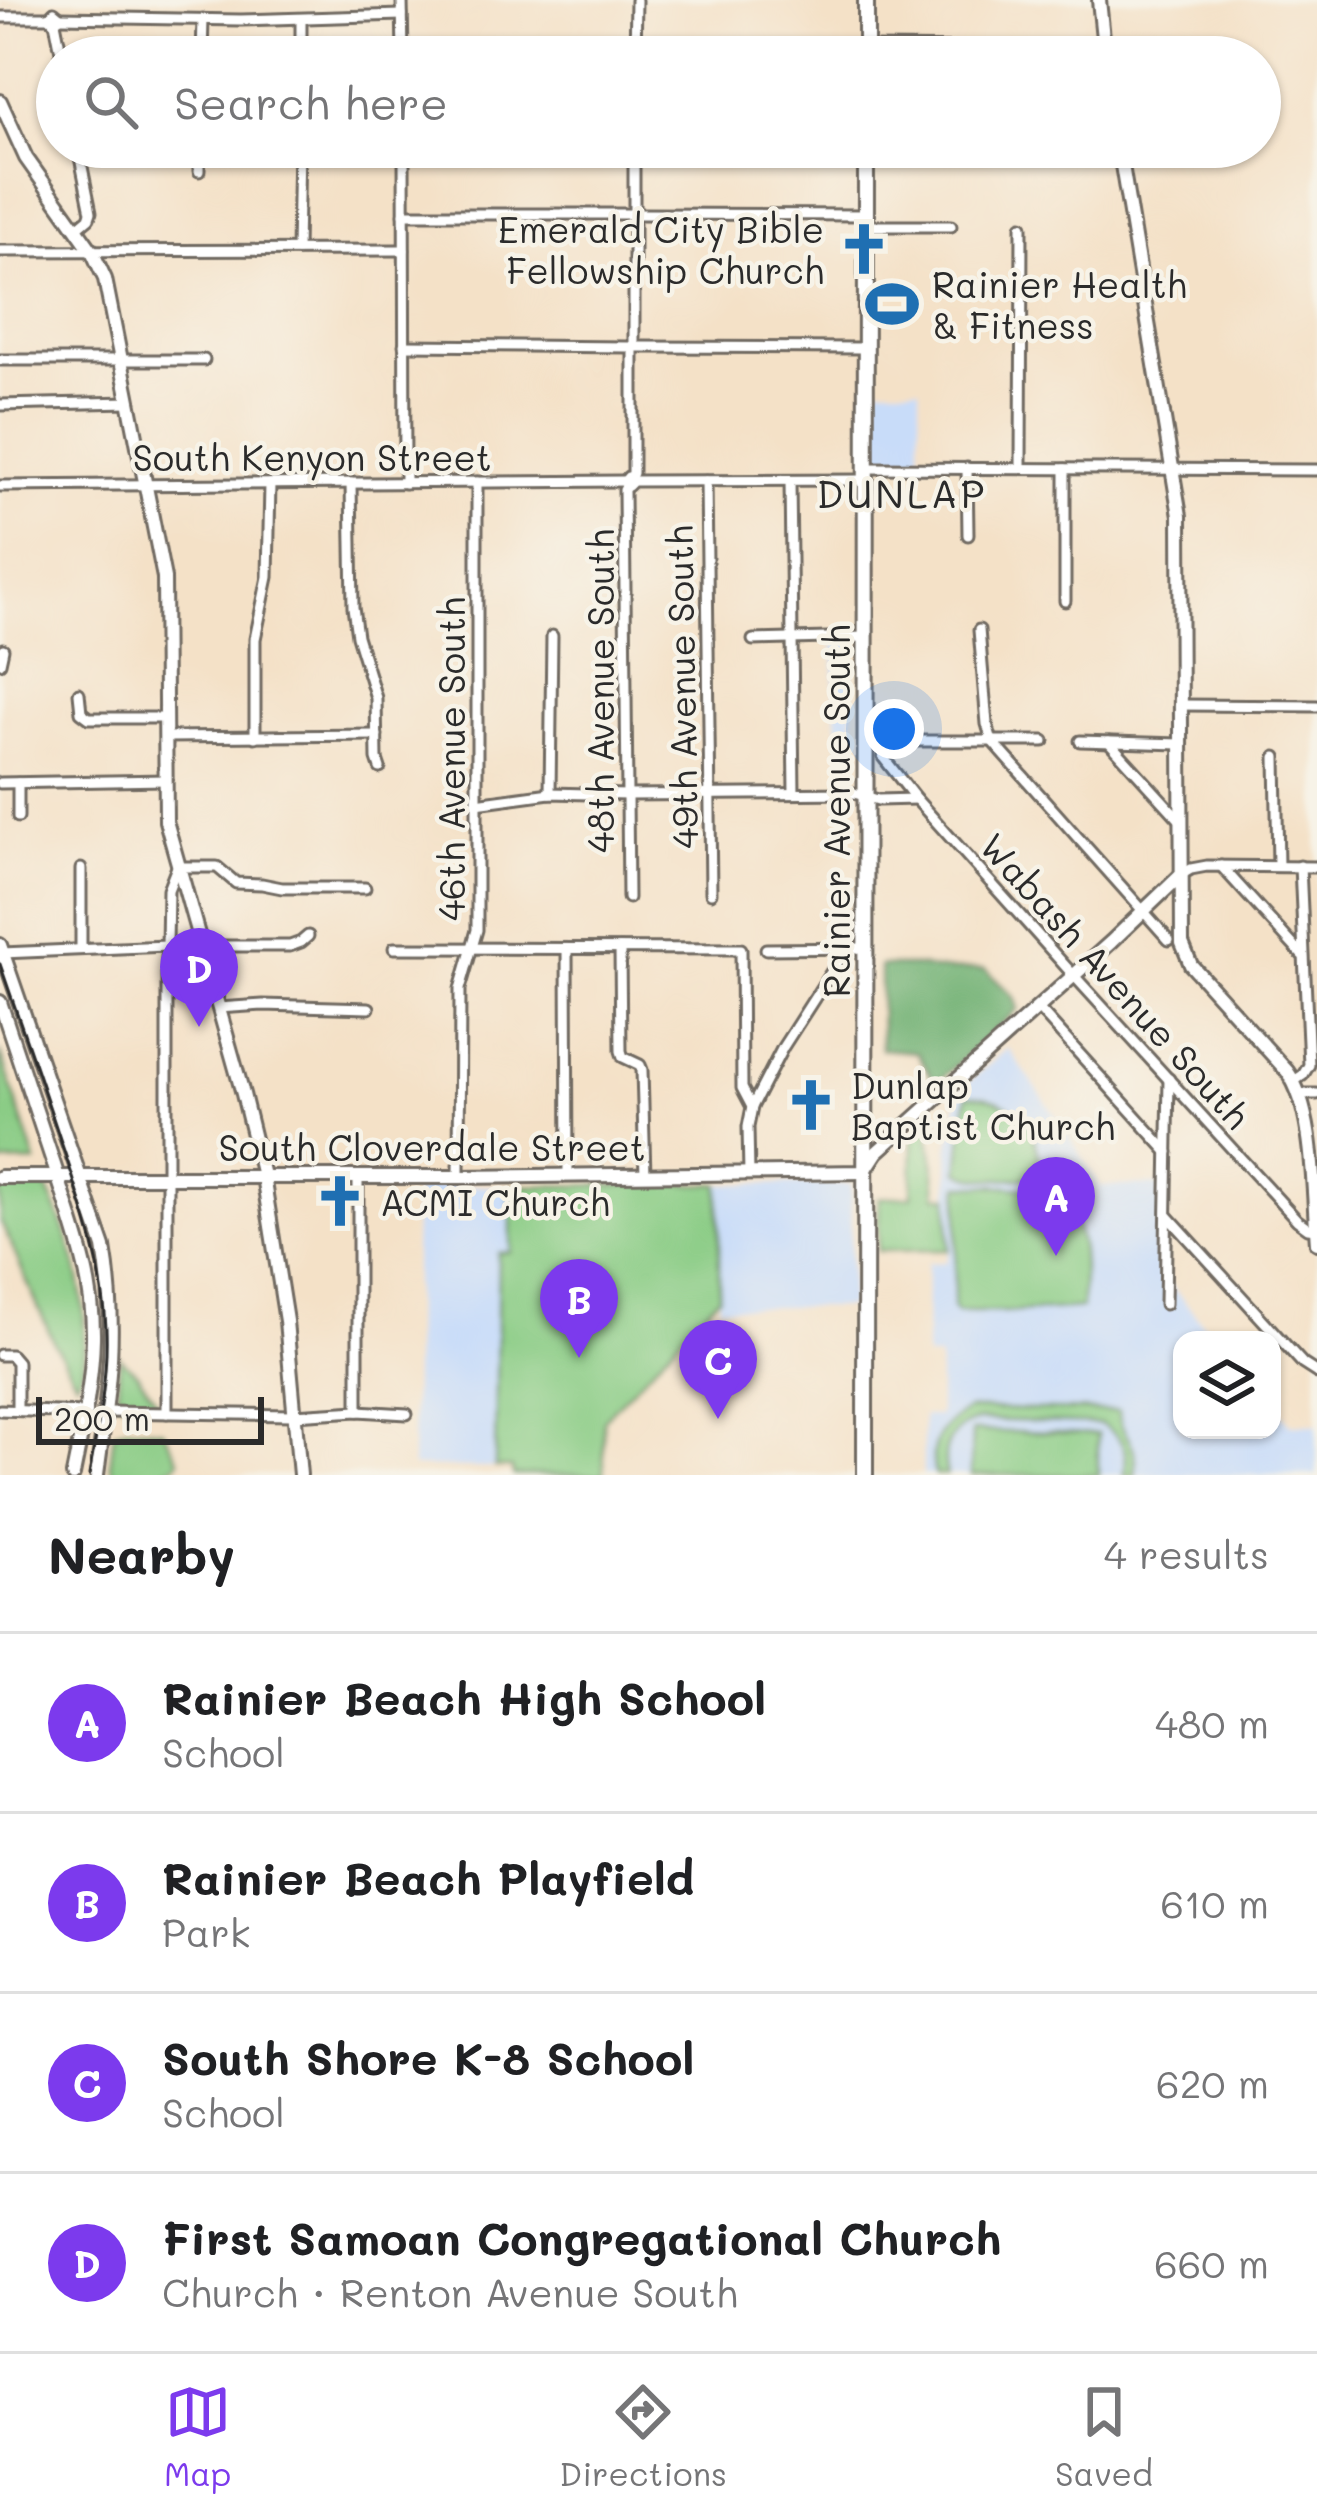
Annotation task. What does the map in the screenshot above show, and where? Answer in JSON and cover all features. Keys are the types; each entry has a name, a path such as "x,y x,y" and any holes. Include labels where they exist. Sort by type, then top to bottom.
{"main road":[{"path":"866,0 866,36"},
{"path":"1099,0 1103,36"},
{"path":"0,101 26,158 77,228 105,279 164,578 166,821 263,1176 286,1321 300,1475"},
{"name":"Rainier Avenue South","path":"865,1475 866,168"},
{"path":"1123,168 1181,530 1180,934 1189,961 1297,1087 1306,1124 1317,1243"},
{"path":"864,1172 877,1152 1181,875"},
{"path":"1,949 100,1227 110,1291 112,1364 97,1475"},
{"path":"0,1002 83,1251 90,1296 93,1336 86,1413 73,1475"},
{"name":"South Cloverdale Street","path":"0,1177 864,1172"}],"street":[{"path":"402,0 402,36"},
{"path":"635,36 636,0"},
{"path":"0,17 402,15"},
{"path":"203,19 203,36"},
{"path":"301,19 301,36"},
{"path":"77,228 91,212 82,168"},
{"path":"297,250 299,168"},
{"path":"404,168 405,483"},
{"name":"48th Avenue South","path":"628,898 624,490 629,481 634,347 634,168"},
{"path":"404,214 634,214 951,226"},
{"path":"1021,468 1022,226"},
{"path":"0,250 404,250"},
{"path":"404,345 866,348"},
{"path":"0,361 204,360"},
{"path":"0,405 130,402"},
{"path":"967,468 968,535"},
{"name":"South Kenyon Street","path":"0,486 790,481 967,468 1317,470"},
{"path":"1065,469 1065,601"},
{"name":"49th Avenue South","path":"706,481 711,893"},
{"path":"790,481 794,794"},
{"name":"46th Avenue South","path":"459,1177 460,989 477,930 477,482"},
{"path":"351,483 355,623 375,688 380,768"},
{"path":"255,736 255,628 268,577 270,484"},
{"path":"979,630 986,724 992,741 1168,940"},
{"path":"550,793 552,636"},
{"path":"753,640 865,637"},
{"path":"0,663 3,649"},
{"path":"79,693 81,712 89,718 165,718"},
{"path":"1180,705 1317,706"},
{"path":"165,737 377,735"},
{"name":"Wabash Avenue South","path":"992,741 897,741 884,757 916,799 1297,1220 1316,1229"},
{"path":"992,741 1044,741"},
{"path":"1080,741 1180,744"},
{"path":"1109,742 1180,821"},
{"path":"1276,757 1278,866"},
{"path":"0,783 166,780"},
{"path":"18,783 18,817"},
{"path":"476,803 550,793 854,794 878,800 916,799"},
{"path":"1221,866 1304,957"},
{"path":"1300,866 1309,1065 1297,1087 1317,1094"},
{"path":"1181,875 1198,867 1317,866"},
{"path":"167,1413 168,890 177,867 218,868 236,883 282,888 365,887"},
{"path":"81,869 81,949"},
{"path":"1,949 290,946 308,936"},
{"path":"394,948 740,949 742,1088 752,1107"},
{"path":"766,949 865,948"},
{"path":"567,949 568,1175"},
{"path":"620,949 621,1051 642,1070 644,1175"},
{"path":"749,1174 752,1107 783,1047 846,949"},
{"path":"1036,1007 1168,1152"},
{"path":"218,1008 369,1008"},
{"path":"1166,1304 1168,1079"},
{"path":"358,1176 358,1411"},
{"path":"1168,1216 1303,1364 1317,1373"},
{"path":"0,1354 11,1355 17,1362 17,1410"},
{"path":"0,1410 86,1413"},
{"path":"107,1412 407,1414"}],"shaded area":[{"path":"878,387 920,387 920,460 877,460"},
{"path":"834,641 853,641 852,788 844,787"},
{"path":"1008,1048 1100,1186 1163,1185 1165,1279 1209,1331 1173,1331 1173,1439 1281,1439 1281,1413 1291,1424 1317,1424 1317,1475 923,1475 923,1416 939,1416 939,1358 926,1358 927,1263 946,1262 949,1251 949,1149 959,1091"},
{"path":"719,1184 851,1184 850,1307 719,1307"},
{"path":"415,1186 511,1186 511,1253 498,1253 495,1468 412,1467"}],"green space":[{"path":"880,966 985,969 1014,997 1018,1009 942,1078 933,1079 917,1052 881,1049"},
{"path":"0,1051 36,1162 0,1163"},
{"path":"967,1095 999,1101 1022,1119 1036,1145 1040,1177 987,1179 959,1171"},
{"path":"926,1123 937,1196 949,1196 949,1250 878,1251 879,1198 912,1196 913,1135"},
{"path":"719,1184 719,1296 603,1420 604,1475 513,1475 512,1468 495,1468 498,1253 511,1252 511,1186"},
{"path":"960,1185 1033,1190 1062,1206 1080,1240 1082,1308 957,1312 953,1307"},
{"path":"0,1187 46,1187 63,1225 83,1303 83,1360 76,1381 55,1345 0,1220"},
{"path":"120,1357 159,1404 132,1406 117,1401"},
{"path":"968,1409 1119,1411 1135,1454 1135,1475 1124,1475 1122,1445 1100,1424 980,1420 955,1433 945,1456 947,1475 935,1475 933,1452 939,1435"},
{"path":"127,1427 163,1430 178,1463 157,1475 115,1475 110,1465 114,1432"},
{"path":"972,1431 1098,1434 1098,1475 971,1475"}],"tram line":[{"path":"0,964 76,1185 100,1279 105,1365 89,1475"}],"place":[{"name":"Emerald City Bible Fellowship Church","path":"864,249"},
{"name":"Rainier Health & Fitness","path":"892,304"},
{"name":"First Samoan Congregational Church","path":"199,1027"},
{"name":"Dunlap Baptist Church","path":"811,1105"},
{"name":"ACMI Church","path":"340,1201"},
{"name":"Rainier Beach High School","path":"1056,1256"},
{"name":"Rainier Beach Playfield","path":"579,1358"},
{"name":"South Shore K-8 School","path":"718,1419"}],"district":[{"name":"DUNLAP","path":"902,492"}]}
